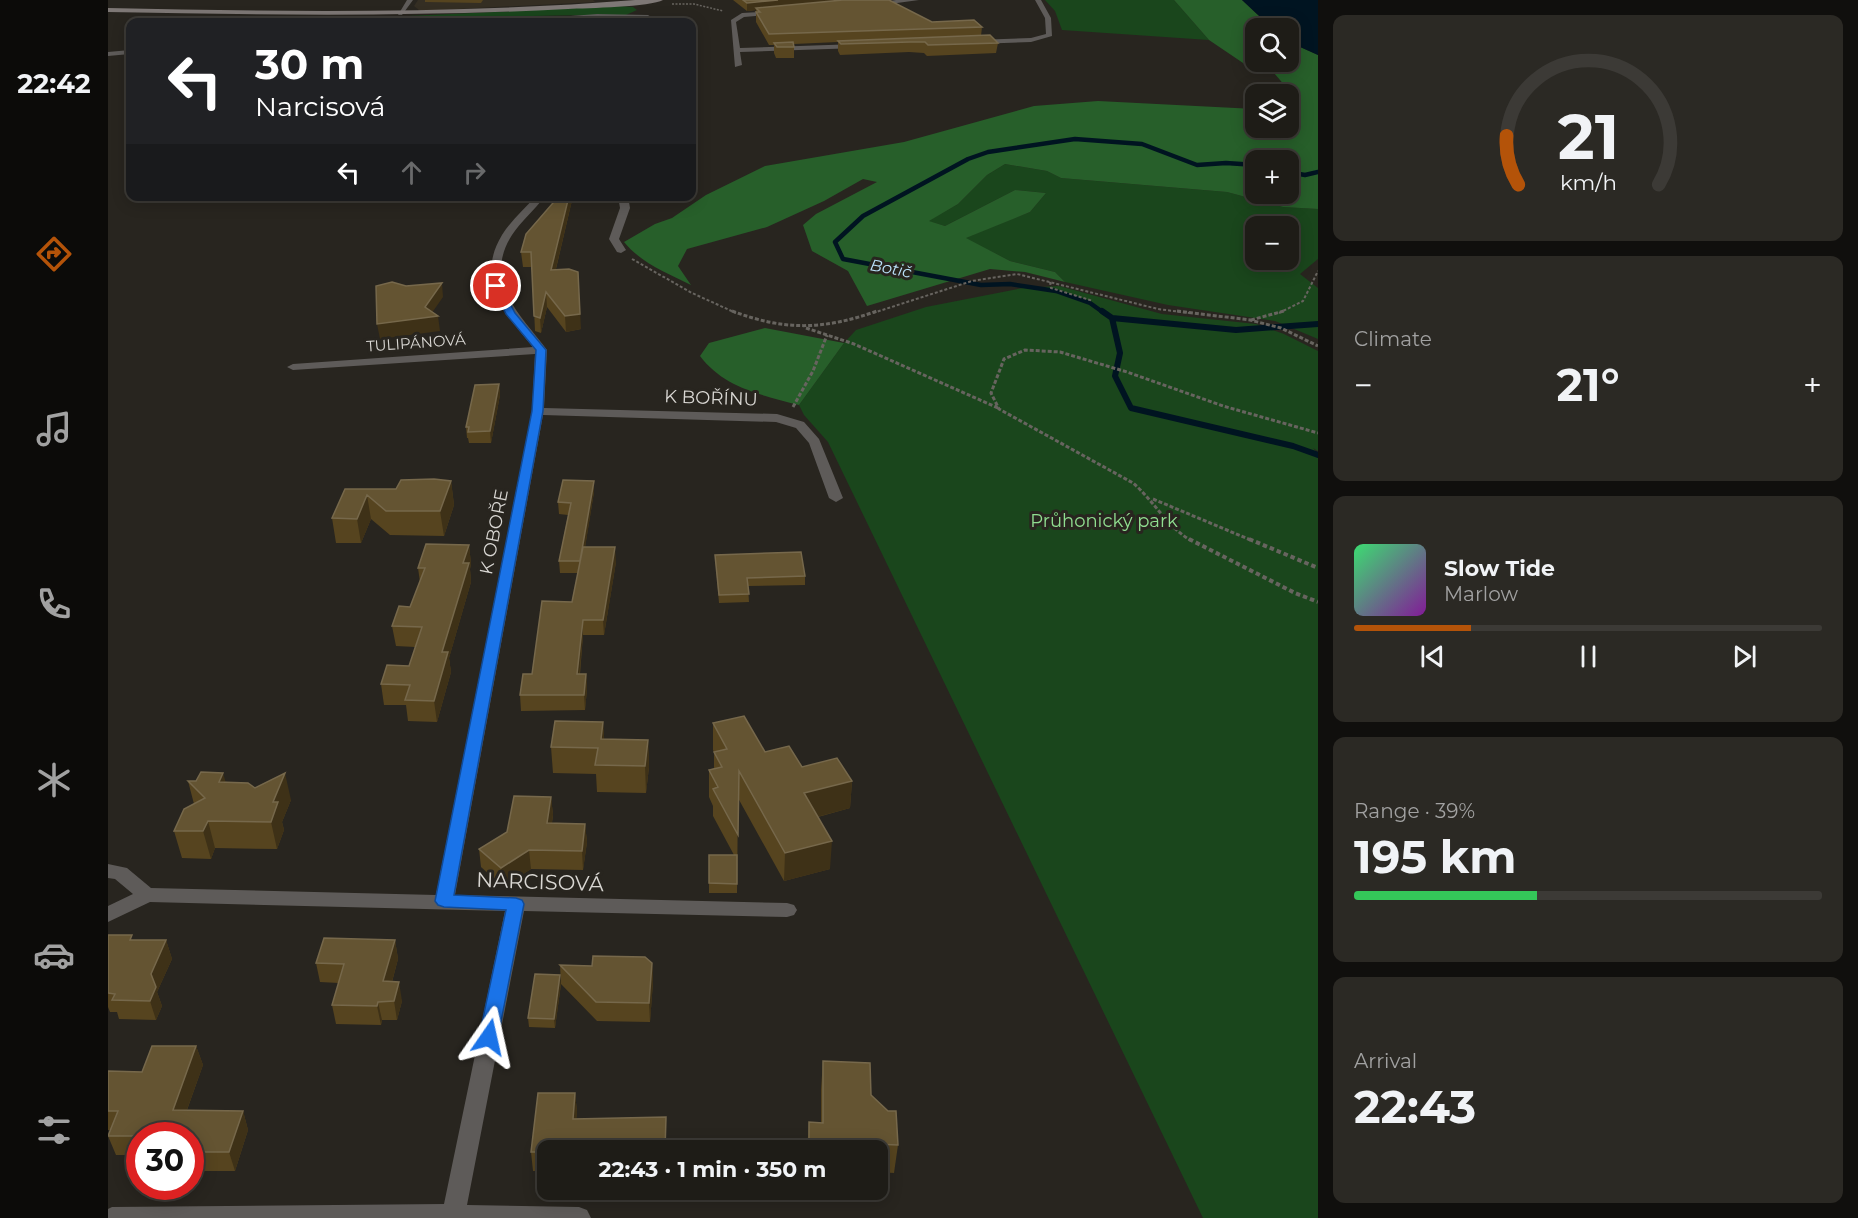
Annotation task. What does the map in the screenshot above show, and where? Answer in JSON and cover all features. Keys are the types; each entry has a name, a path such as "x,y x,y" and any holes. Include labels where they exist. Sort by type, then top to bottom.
{"main road":[{"path":"108,10 400,14 487,12 662,2"}],"street":[{"path":"400,14 410,0"},
{"path":"866,5 916,0"},
{"path":"967,42 1031,40 1050,35 1048,18 1038,0"},
{"path":"647,18 650,1"},
{"path":"738,65 734,21 742,15 786,12"},
{"path":"563,18 597,16 622,18"},
{"path":"736,50 869,46"},
{"path":"108,54 126,52"},
{"path":"538,201 506,236 495,262 496,286 511,314 541,350"},
{"path":"621,250 614,239 625,208 624,201"},
{"name":"TULIPÁNOVÁ","path":"293,367 541,350"},
{"name":"K OBOŘE","path":"444,901 538,411 541,350"},
{"name":"K BOŘÍNU","path":"538,411 777,418 800,425"},
{"path":"800,425 815,442 836,498"},
{"path":"108,871 120,873 147,895 108,915"},
{"name":"NARCISOVÁ","path":"147,895 787,910"},
{"path":"453,1215 516,904"},
{"path":"112,1218 453,1215 579,1218"}],"path":[{"path":"662,2 694,4 742,15"},
{"path":"621,250 661,277 734,314 766,324 804,328 854,344 999,409 1133,483 1149,497 1179,534 1295,593 1318,602"},
{"path":"1250,320 1293,308 1307,297 1312,278 1318,271"},
{"path":"804,328 841,322 893,304 999,274 1017,274 1158,309 1250,320 1281,328 1318,346"},
{"path":"1050,282 1051,288 1093,301"},
{"path":"800,425 792,406 813,371 827,335"},
{"path":"999,409 991,393 1004,359 1024,350 1060,352 1127,372 1223,406 1318,433"},
{"path":"1149,497 1318,568"}],"shaded area":[{"path":"418,0 593,0 595,2 420,11 414,6"}],"green space":[{"path":"1045,0 1174,0 1209,40 1062,30 1055,11"},
{"path":"1174,0 1242,0 1261,18 1245,18 1245,64 1209,40"},
{"path":"633,7 637,10 626,15 365,18"},
{"path":"1299,46 1318,55 1318,209 1272,204 1299,204 1299,150 1245,150 1245,197 1227,192 1061,178 1047,171 1005,164 987,175 958,204 929,221 945,226 1015,190 1046,193 1030,212 966,238 1010,261 1055,272 1065,282 1025,272 990,269 867,306 848,271 812,251 803,225 816,214 877,182 863,179 824,201 767,227 687,249 678,266 691,285 646,262 624,242 655,224 672,218 706,195 765,166 904,142 1034,106 1098,101 1245,108 1245,138 1299,138 1299,84 1283,84 1274,73 1267,72 1299,72"},
{"path":"1005,164 1047,171 1061,178 1227,192 1245,197 1245,204 1272,204 1318,209 1318,259 1300,274 1318,288 1318,339 1275,321 1168,305 1065,282 1055,272 1010,261 965,238 1030,212 1046,193 1015,190 945,226 928,221 958,204 987,175"},
{"name":"Průhonický park","path":"1059,286 1162,314 1256,324 1284,334 1318,351 1318,451 1313,448 1318,454 1318,1218 1203,1218 828,442 804,415 799,405 856,330 926,307 1023,288"},
{"path":"765,328 844,343 799,405 758,394 732,383 720,376 700,356 709,343"}],"water":[{"path":"1242,0 1318,0 1318,55 1299,46 1299,18 1261,18"}],"building":[{"path":"743,0 778,0 747,3"},
{"path":"843,0 889,0 932,22 974,20 982,27 769,34 756,12 760,12 756,8"},
{"path":"990,35 998,43 841,44 838,41"},
{"path":"793,42 794,47 777,47 774,43"},
{"path":"555,201 568,201 551,270 569,269 578,272 580,314 565,316 546,292 540,318 534,316 531,252 521,252 526,234"},
{"path":"392,282 406,286 442,283 425,307 438,316 377,324 376,286"},
{"path":"499,384 490,431 468,432 469,427 466,427 475,385"},
{"path":"401,480 451,481 440,511 386,511 367,495 357,519 332,518 345,489 396,489"},
{"path":"563,480 594,481 580,561 559,561 571,503 558,502"},
{"path":"426,544 469,545 463,563 469,563 442,652 448,652 434,701 405,700 410,685 381,684 387,665 409,666 422,627 392,626 399,606 410,607 425,568 418,568"},
{"path":"583,547 615,547 603,620 583,620 577,674 586,674 584,695 520,695 523,674 532,674 542,601 572,602"},
{"path":"801,552 805,576 747,578 749,594 719,595 715,555"},
{"path":"744,716 765,752 789,746 802,767 837,758 852,781 804,793 832,841 785,853 739,771 738,835 713,789 718,787 709,770 722,767 714,752 727,749 713,723"},
{"path":"555,721 603,722 601,739 648,740 645,766 595,765 598,748 551,747"},
{"path":"201,772 223,773 219,782 248,783 255,788 285,773 273,802 278,802 271,822 208,821 203,831 174,831 184,809 205,798 188,781 196,781"},
{"path":"514,796 551,797 547,823 585,824 582,851 529,850 501,868 479,849 507,832"},
{"path":"709,855 737,855 737,884 709,883"},
{"path":"108,935 132,935 130,940 166,940 151,974 156,987 150,1001 112,1000 115,994 108,993"},
{"path":"324,938 395,940 383,981 399,982 394,1001 378,1002 377,1006 332,1005 344,964 316,963"},
{"path":"593,956 645,957 652,963 649,1003 596,1002 560,965 592,966"},
{"path":"535,974 560,975 554,1019 528,1018"},
{"path":"152,1046 196,1046 173,1110 243,1111 229,1152 204,1152 204,1122 126,1122 126,1136 108,1136 118,1111 108,1111 108,1071 142,1072"},
{"path":"823,1061 870,1063 871,1095 888,1111 896,1111 898,1145 888,1145 888,1140 809,1140 809,1122 823,1123"},
{"path":"538,1093 575,1093 573,1119 666,1117 665,1140 537,1140 537,1152 531,1152"}],"waterway":[{"name":"Botič","path":"1104,313 1090,303 1056,291 1010,284 981,285 843,259 835,242 863,216 968,159 988,152 1075,139 1142,144 1197,165 1245,164"},
{"name":"Botič","path":"1299,174 1318,172"},
{"name":"Botič","path":"1102,311 1112,318"},
{"path":"1112,318 1236,330 1318,324"},
{"name":"Botič","path":"1112,318 1120,353 1115,376 1131,408 1293,446 1318,455"}],"route":[{"path":"489,1037 516,904 444,901 538,411 541,350 511,314 496,286"}]}
